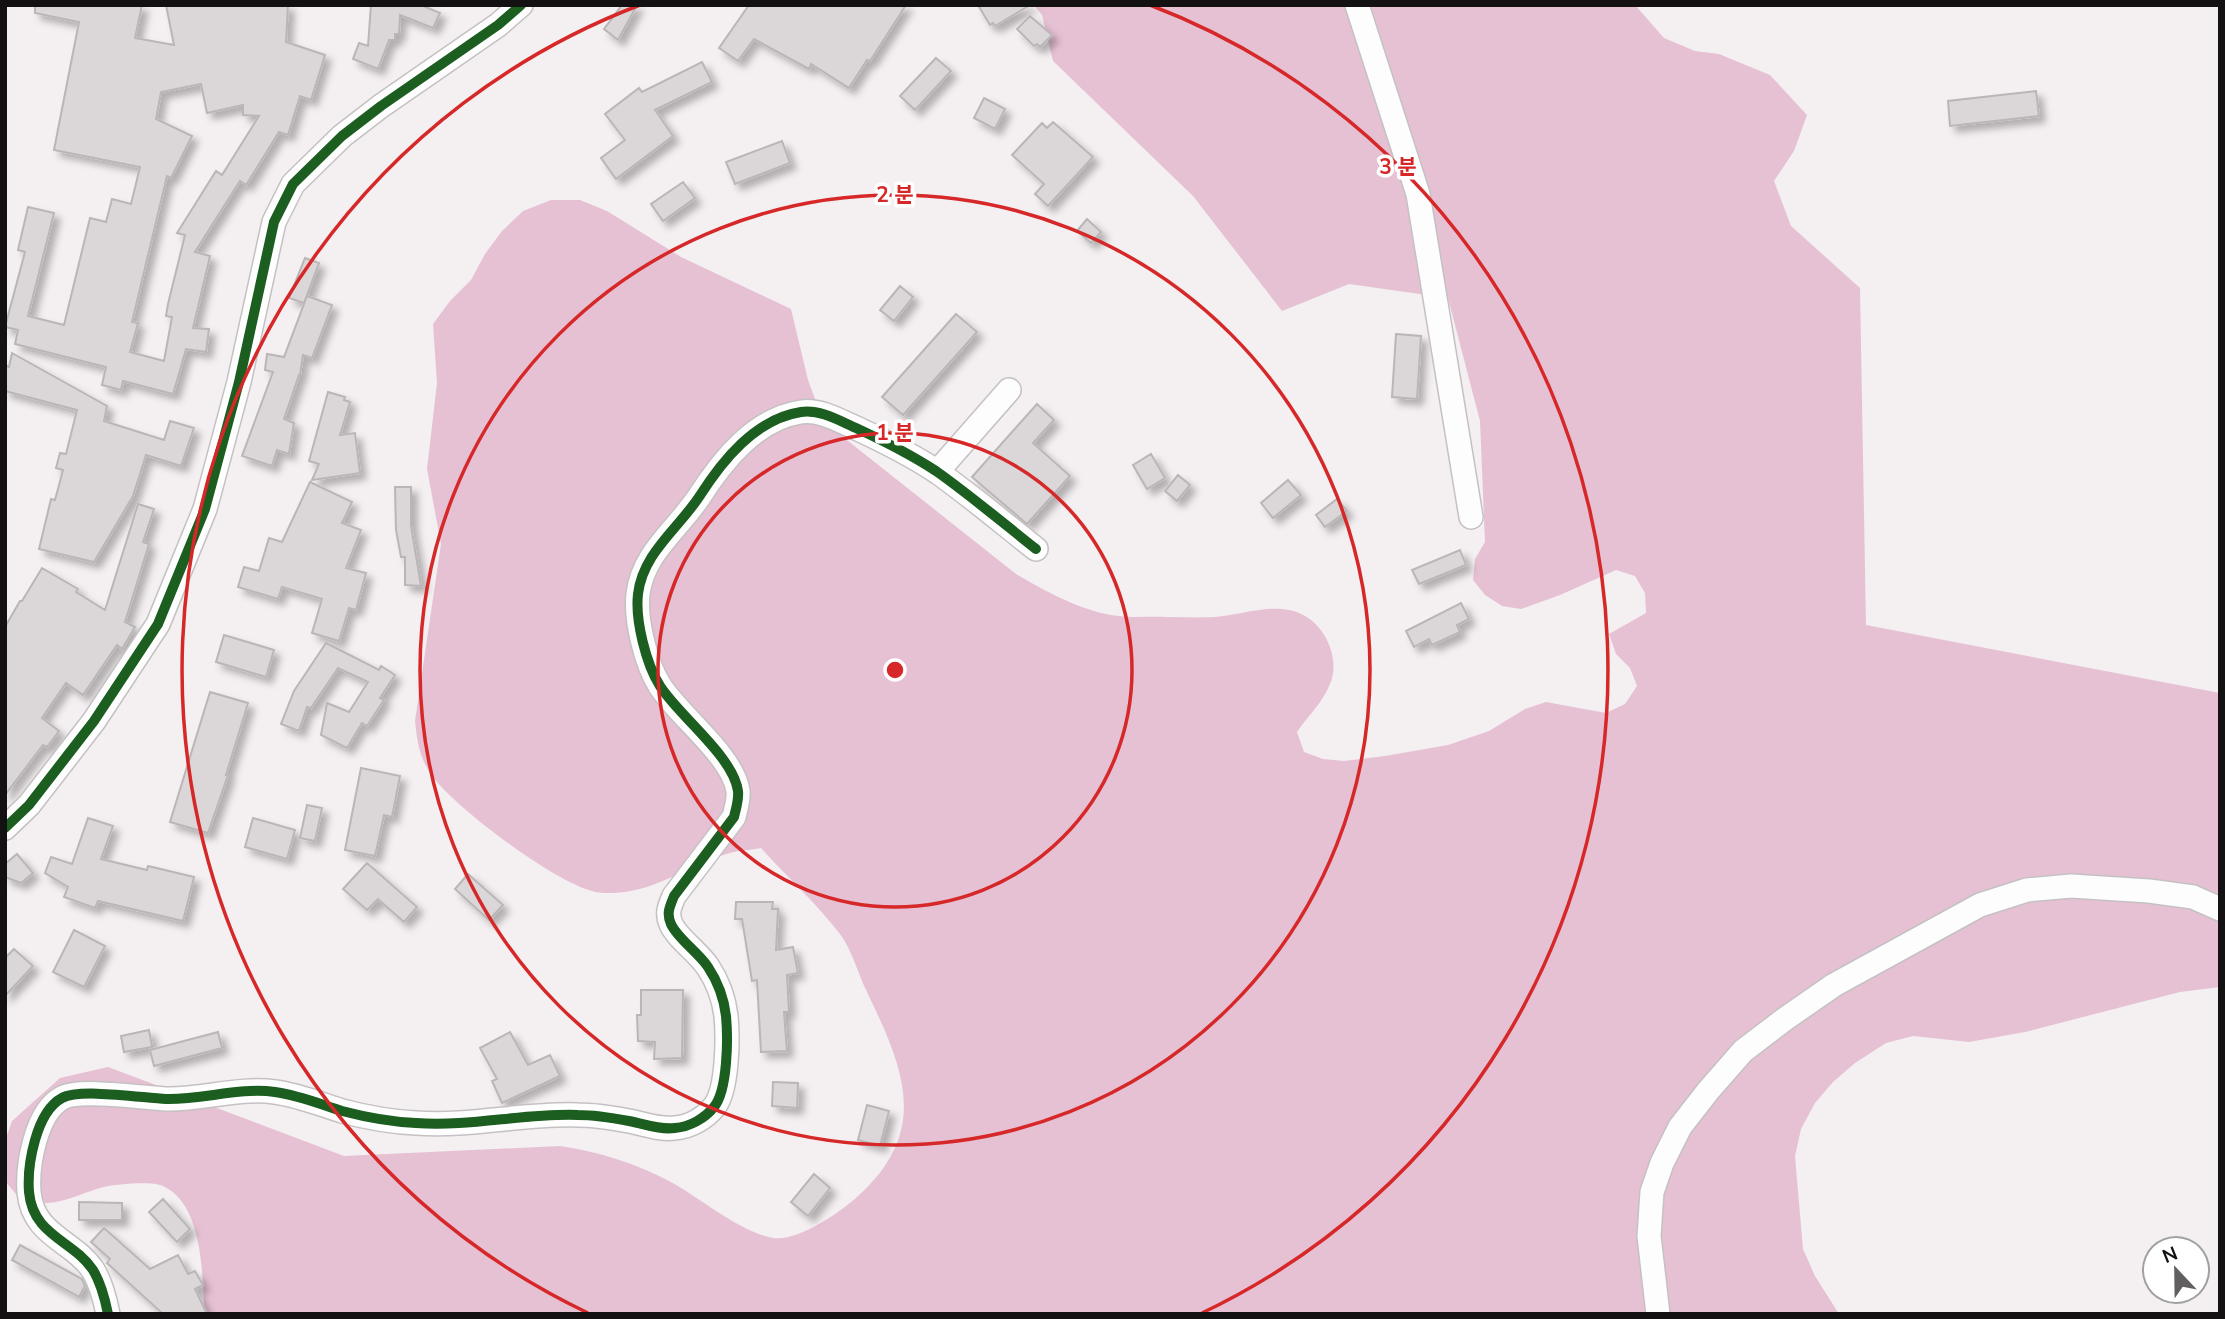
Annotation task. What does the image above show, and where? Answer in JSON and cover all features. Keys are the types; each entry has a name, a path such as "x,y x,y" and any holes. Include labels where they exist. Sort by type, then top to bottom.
{"street":[{"path":"5,828 29,805 94,721 158,624 205,509 239,382 274,222 293,184 342,136 371,113 498,25 521,5"},
{"path":"1357,5 1418,194 1471,517"},
{"path":"937,472 1009,390"},
{"path":"108,1314 92,1268 42,1226 32,1206 29,1192 30,1160 38,1130 50,1108 62,1098 75,1094 93,1094 187,1100 252,1091 274,1092 345,1111 415,1123 461,1123 555,1114 628,1121 659,1128 677,1128 702,1119 713,1109 719,1100 723,1082 726,1049 726,1016 720,989 708,967 671,925 668,910 674,896 734,817 738,789 728,767 660,686 649,663 638,618 638,594 644,568 655,550 683,520 718,470 747,439 779,418 810,411 836,419 899,449 937,472 1036,549"},
{"path":"1658,1314 1649,1236 1652,1192 1662,1163 1680,1127 1708,1091 1743,1051 1785,1019 1834,985 1980,905 2027,890 2071,886 2149,891 2193,897 2220,909"}],"shaded area":[{"path":"1034,5 1635,5 1664,38 1695,51 1719,54 1770,75 1807,115 1794,151 1774,181 1791,226 1860,288 1866,625 2220,693 2220,987 2180,992 2025,1032 1969,1042 1913,1036 1886,1043 1855,1063 1833,1082 1815,1103 1801,1129 1795,1156 1803,1249 1815,1276 1839,1314 204,1314 201,1262 193,1224 176,1195 163,1186 142,1183 110,1186 68,1199 44,1203 20,1199 5,1181 5,1141 12,1121 60,1078 108,1067 344,1156 560,1146 589,1151 658,1175 734,1222 760,1235 773,1238 794,1236 840,1211 880,1172 895,1148 902,1123 904,1099 900,1073 851,955 831,923 761,848 717,857 639,889 613,893 592,891 575,885 531,859 462,807 433,777 422,757 415,721 441,544 427,469 437,383 433,324 450,301 471,280 502,231 523,211 551,200 580,200 607,211 681,257 791,309 808,380 820,412 843,437 1016,574 1079,606 1119,616 1209,617 1279,609 1299,613 1308,618 1323,633 1328,643 1332,653 1333,674 1327,691 1297,732 1304,752 1323,759 1344,761 1385,756 1448,745 1489,731 1525,709 1546,702 1606,713 1625,704 1637,686 1630,668 1616,654 1609,634 1646,613 1645,593 1635,576 1616,570 1521,609 1502,606 1485,595 1473,580 1475,559 1485,542 1480,421 1448,298 1349,284 1282,311 1193,196 1053,61 1042,15"}],"building":[{"path":"35,5 142,5 135,38 174,45 166,5 288,5 286,42 325,55 311,100 300,96 288,135 279,132 246,185 240,181 195,252 210,256 193,328 209,329 206,352 186,349 173,394 123,381 121,390 102,385 106,367 15,344 18,330 5,327 25,252 18,250 28,207 54,213 28,316 64,325 90,218 106,222 112,199 131,204 140,167 54,150 79,22 35,13","holes":["201,84 207,113 243,105 243,115 259,116 222,175 216,171 177,233 185,235 168,304 166,316 172,317 164,361 130,352 138,323 132,322 167,176 171,178 192,136 156,119 161,92"]},
{"path":"371,5 421,5 440,13 433,28 400,15 399,34 395,34 395,40 389,40 378,69 353,59 359,43 368,46"},
{"path":"622,5 637,5 618,40 604,29"},
{"path":"749,5 906,5 849,88 811,64 809,69 754,39 738,61 719,48"},
{"path":"978,5 1030,5 995,26 993,23 990,25"},
{"path":"1030,16 1052,35 1040,47 1037,44 1034,46 1017,29"},
{"path":"936,58 951,71 915,110 900,96"},
{"path":"702,62 712,82 655,110 673,136 616,179 601,158 625,140 605,114 639,88 642,92"},
{"path":"2036,91 2039,116 1950,126 1948,101"},
{"path":"984,98 1005,109 995,129 974,118"},
{"path":"1053,122 1093,157 1048,206 1035,194 1044,184 1012,155 1042,123 1047,128"},
{"path":"782,141 790,163 735,184 726,162"},
{"path":"683,182 695,198 663,221 651,204"},
{"path":"1087,219 1101,232 1091,243 1077,231"},
{"path":"305,258 319,263 304,303 289,298"},
{"path":"900,286 913,297 894,321 880,310"},
{"path":"307,296 332,305 312,358 303,355 300,375 284,419 294,423 289,454 277,450 272,466 242,456 273,372 265,370 267,354 284,357"},
{"path":"956,314 977,332 903,415 882,397"},
{"path":"1396,334 1421,336 1417,399 1392,397"},
{"path":"12,353 107,406 104,421 164,440 170,421 194,428 181,466 146,455 133,496 94,562 39,549 51,499 55,500 63,470 56,468 60,453 66,454 77,410 5,391 5,365 9,367"},
{"path":"328,392 345,397 344,400 350,402 340,435 355,433 360,473 312,480 319,464 309,461"},
{"path":"1037,404 1054,420 1033,443 1070,476 1027,524 972,477"},
{"path":"1151,454 1165,478 1147,489 1133,465"},
{"path":"1178,475 1190,485 1177,501 1165,491"},
{"path":"1288,480 1301,495 1273,518 1261,503"},
{"path":"310,482 352,502 342,523 361,530 346,568 366,573 356,610 349,608 339,641 312,633 322,599 282,587 278,599 238,587 244,567 259,571 269,538 282,542"},
{"path":"395,487 411,487 411,526 421,586 405,585 405,557 401,557 396,530"},
{"path":"1337,499 1347,511 1325,527 1316,515"},
{"path":"138,504 154,509 143,542 149,544 125,622 135,627 122,649 117,645 83,695 66,683 42,718 59,731 47,747 43,745 5,795 5,627 42,568 78,589 76,592 105,610"},
{"path":"1460,550 1466,565 1419,584 1412,570"},
{"path":"1461,603 1469,619 1457,625 1460,632 1432,645 1429,639 1414,647 1406,631"},
{"path":"224,635 274,650 266,677 216,662"},
{"path":"326,643 379,670 381,666 395,675 380,698 384,700 367,726 362,723 347,748 321,735 327,703 349,712 368,682 338,668 311,708 307,707 299,731 281,724 294,691"},
{"path":"210,692 248,703 208,833 170,822"},
{"path":"361,768 400,776 392,817 384,815 375,856 345,850"},
{"path":"307,805 322,808 315,841 300,838"},
{"path":"88,818 113,826 101,859 194,877 183,921 98,901 95,908 64,897 68,887 45,873 51,857 72,864"},
{"path":"253,818 295,830 287,859 245,847"},
{"path":"17,854 33,873 21,883 5,877 5,864"},
{"path":"367,863 417,907 404,922 378,899 367,910 343,889"},
{"path":"468,874 503,905 489,920 455,889"},
{"path":"736,902 773,902 772,909 778,909 776,950 793,947 798,973 787,975 789,1012 784,1012 787,1051 761,1052 757,980 752,981 742,919 735,919"},
{"path":"74,930 105,946 84,987 53,972"},
{"path":"14,949 33,966 5,996 5,958"},
{"path":"641,990 683,990 682,1058 654,1059 655,1042 638,1041 637,1015 641,1015"},
{"path":"149,1030 152,1047 124,1052 121,1036"},
{"path":"218,1032 222,1048 154,1066 150,1050"},
{"path":"510,1032 528,1065 550,1055 560,1076 502,1103 492,1081 497,1079 480,1048"},
{"path":"773,1082 798,1083 797,1108 772,1106"},
{"path":"867,1105 889,1111 880,1146 858,1140"},
{"path":"814,1174 830,1188 808,1216 791,1202"},
{"path":"163,1199 190,1229 177,1242 149,1212"},
{"path":"79,1202 122,1203 122,1220 79,1220"},
{"path":"104,1228 150,1269 178,1255 188,1274 195,1271 203,1285 195,1289 207,1314 163,1314 107,1263 110,1259 91,1242"},
{"path":"20,1245 82,1279 85,1286 79,1297 12,1260"}],"cycle path":[{"path":"5,828 29,805 94,721 158,624 205,509 239,382 274,222 293,184 342,136 498,25 521,5"},
{"path":"108,1314 93,1270 75,1251 46,1228 32,1207 29,1181 35,1140 46,1115 62,1098 97,1094 180,1099 261,1091 292,1095 360,1115 407,1122 436,1124 584,1115 669,1128 692,1124 714,1107 722,1089 726,1063 727,1025 724,1003 712,973 674,929 669,913 674,896 734,817 738,791 734,778 716,750 669,698 655,677 640,629 638,594 641,579 662,542 729,456 755,432 784,416 801,412 815,412 837,419 897,448 936,471 1036,549"}]}
